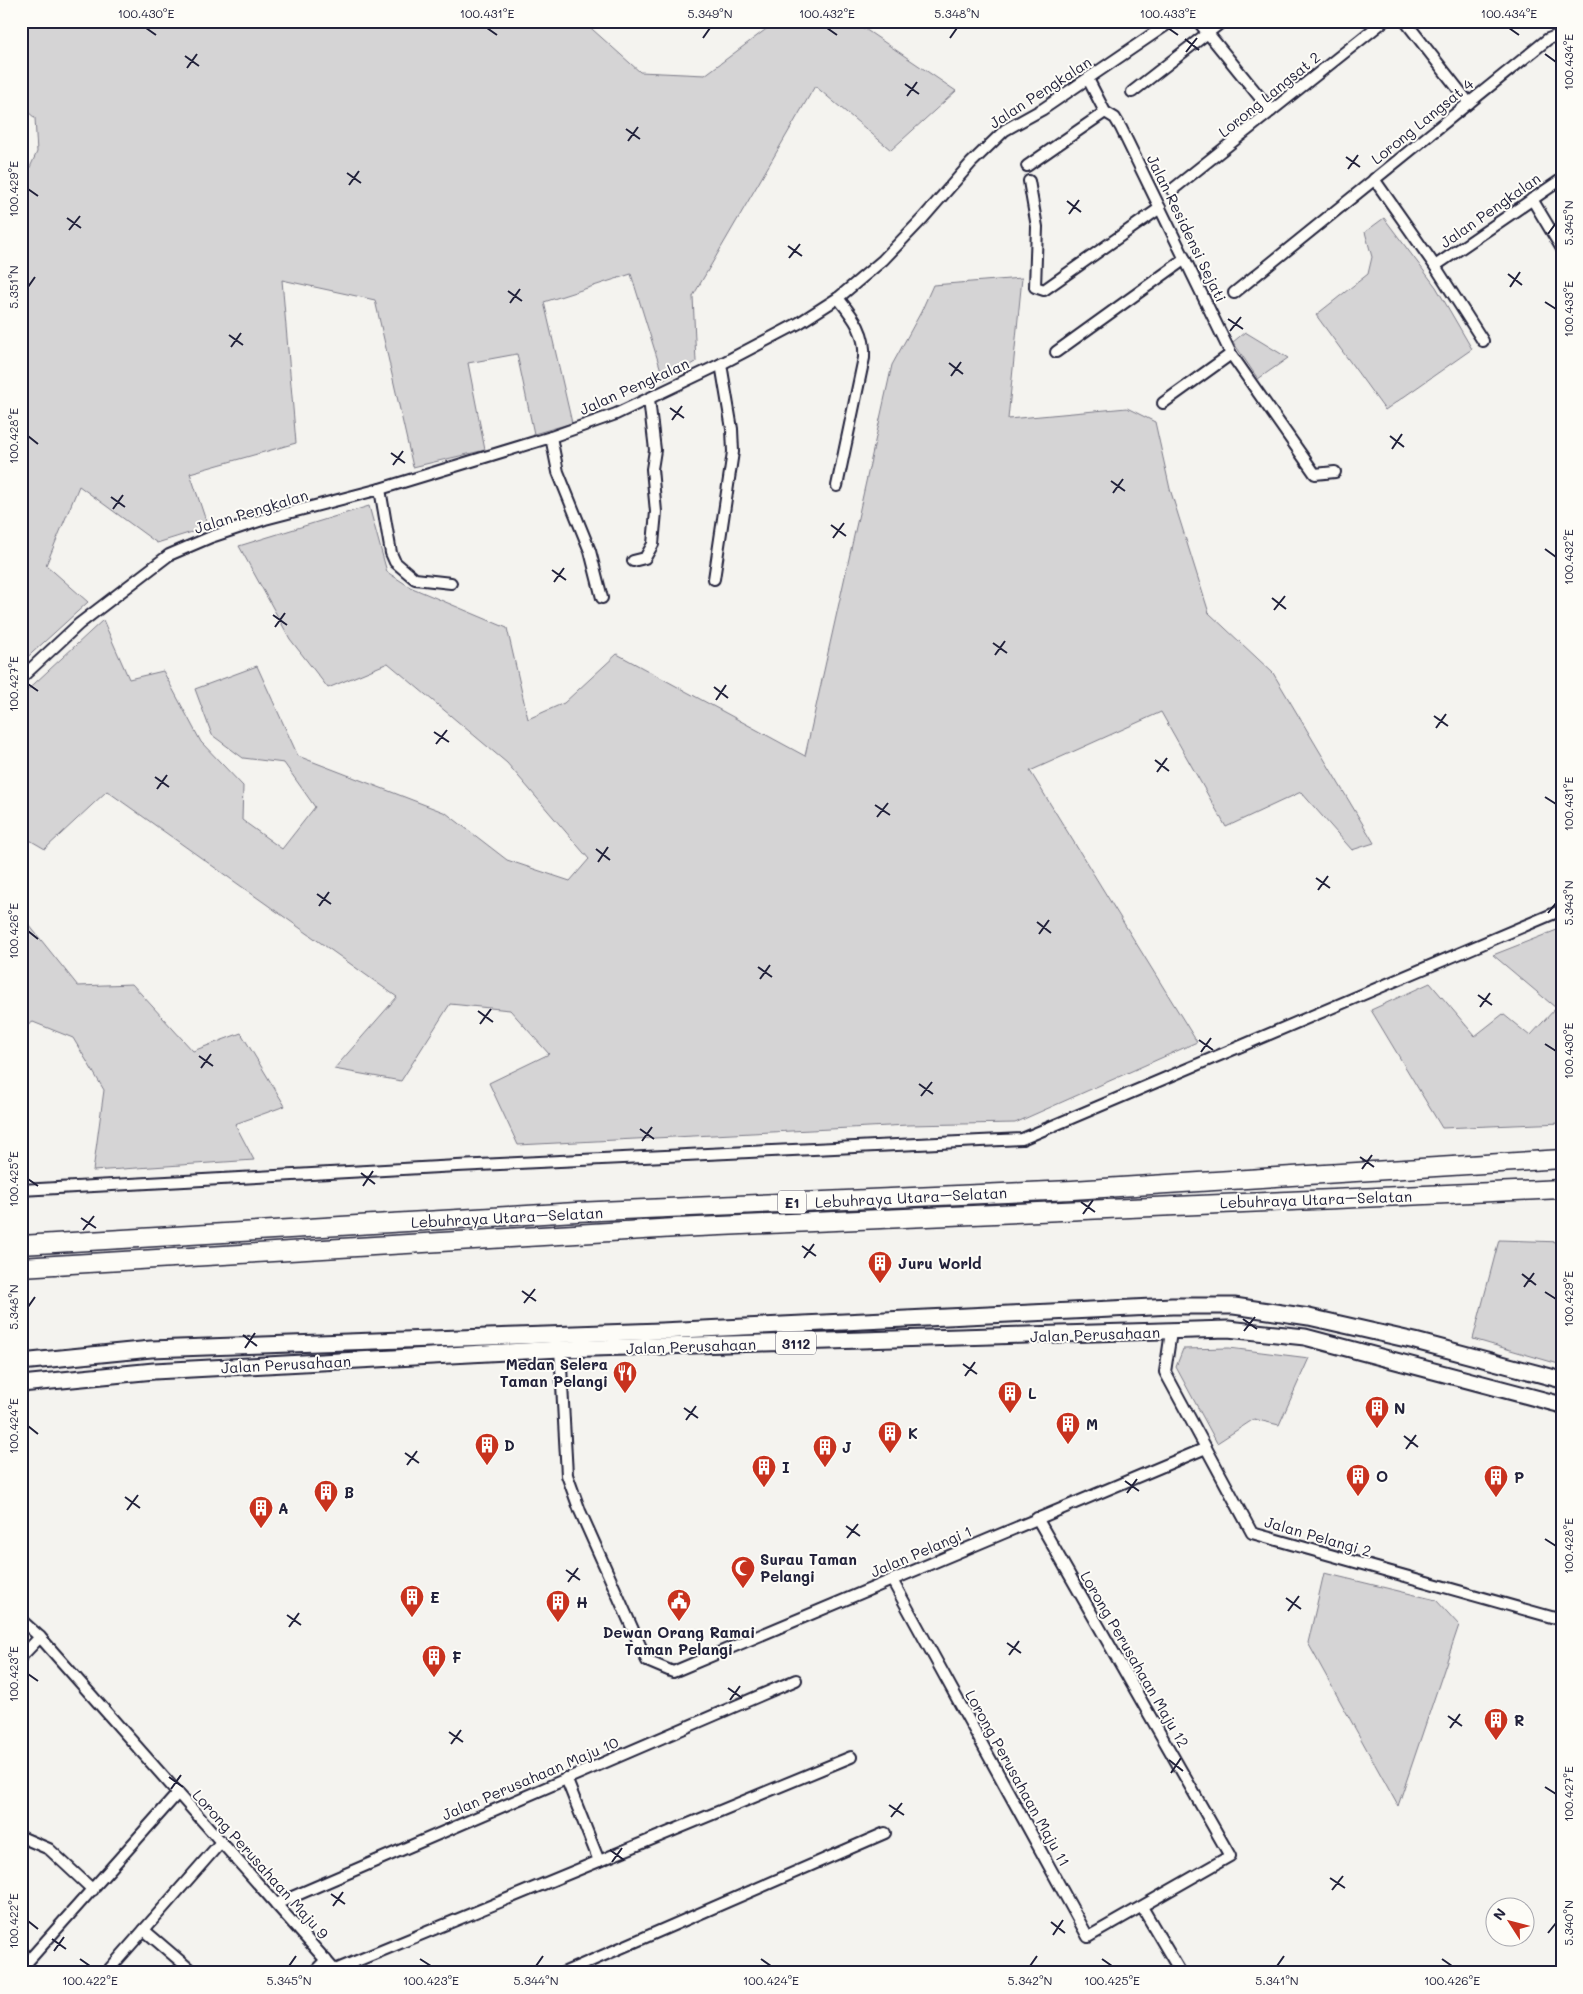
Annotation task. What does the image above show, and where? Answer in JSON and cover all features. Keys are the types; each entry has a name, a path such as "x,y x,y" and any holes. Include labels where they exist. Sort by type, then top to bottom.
{"highway":[{"name":"Lebuhraya Utara–Selatan","path":"21,1245 566,1213 1072,1190 1562,1159"},
{"name":"Lebuhraya Utara–Selatan","path":"21,1267 676,1228 1562,1189"}],"main road":[{"name":"Jalan Perusahaan","path":"21,1362 151,1349 661,1331 1172,1306 1234,1306 1309,1317 1415,1341 1562,1380"},
{"name":"Jalan Perusahaan","path":"21,1384 154,1371 560,1349 1228,1329 1305,1337 1562,1405"}],"street":[{"name":"Jalan Pengkalan","path":"21,678 79,624 169,555 210,537 265,519 380,489 551,437 616,414 721,364 799,323 838,298 889,254 971,163 1000,135 1043,110 1172,21"},
{"path":"1198,21 1271,111"},
{"path":"1132,92 1223,21"},
{"name":"Lorong Langsat 2","path":"1172,190 1384,21"},
{"path":"1405,21 1469,103"},
{"name":"Lorong Langsat 4","path":"1234,293 1548,39 1562,34"},
{"path":"1027,166 1105,112 1088,79"},
{"name":"Jalan Residensi Sejati","path":"1105,112 1115,118 1122,128 1231,354 1315,474 1335,472"},
{"path":"1374,179 1435,266 1483,341"},
{"name":"Jalan Pengkalan","path":"1435,266 1562,179"},
{"path":"1029,181 1037,227 1036,287 1044,290 1160,208"},
{"path":"1532,199 1562,249"},
{"path":"1056,352 1185,259"},
{"path":"837,486 864,358 865,345 862,332 856,321 838,298"},
{"path":"1163,403 1231,354"},
{"path":"714,580 733,452 732,429 721,364"},
{"path":"633,561 644,558 654,544 656,512 652,469 655,450 649,399"},
{"path":"551,437 558,472 590,551 602,598"},
{"path":"380,489 395,562 415,579 451,583"},
{"path":"21,1190 457,1166 1022,1139 1562,910"},
{"name":"Jalan Pelangi 2","path":"1171,1332 1165,1372 1252,1532 1562,1620"},
{"name":"Jalan Pelangi 1","path":"560,1349 567,1475 580,1511 647,1661 673,1672 1206,1448"},
{"name":"Lorong Perusahaan Maju 12","path":"1037,1518 1230,1856 1142,1907"},
{"name":"Lorong Perusahaan Maju 11","path":"892,1580 1088,1937 1142,1907"},
{"name":"Lorong Perusahaan Maju 9","path":"21,1620 40,1637 336,1971"},
{"path":"21,1657 40,1637"},
{"name":"Jalan Perusahaan Maju 10","path":"276,1904 796,1680"},
{"path":"336,1971 851,1757"},
{"path":"566,1778 599,1861"},
{"path":"21,1968 93,1890 178,1793"},
{"path":"563,1973 886,1834"},
{"path":"21,1836 49,1849 93,1890"},
{"path":"106,1973 221,1842"},
{"path":"1142,1907 1181,1973"},
{"path":"144,1930 193,1972"},
{"path":"313,1973 326,1960"}],"shaded area":[{"path":"21,21 583,21 640,72 705,75 777,21 830,21 865,29 956,91 891,150 815,86 693,296 696,362 664,380 631,274 544,302 572,423 534,434 517,354 468,363 485,450 413,467 375,300 282,280 296,443 190,473 208,527 157,543 79,486 46,565 88,602 21,663 21,187 37,152 35,118 21,106"},
{"path":"1384,218 1436,287 1472,349 1385,410 1316,315 1368,274 1372,257 1365,232"},
{"path":"1022,278 1008,419 1127,408 1155,422 1170,489 1209,613 1273,673 1374,843 1352,850 1301,792 1226,827 1161,712 1030,771 1197,1042 1015,1123 908,1125 518,1145 489,1083 549,1054 510,1010 450,1004 401,1081 334,1069 397,997 107,791 45,849 21,835 21,696 103,620 129,679 163,671 201,742 243,786 242,820 282,849 315,807 284,763 243,758 212,735 195,689 257,666 298,756 446,813 507,860 570,881 589,859 507,763 388,663 328,688 290,639 239,546 369,506 387,572 410,587 507,628 528,719 564,703 617,654 805,756 892,365 921,312 933,285"},
{"path":"1245,332 1288,358 1258,379 1233,342"},
{"path":"21,915 78,986 132,984 193,1051 241,1033 285,1106 235,1124 254,1160 93,1171 104,1090 73,1038 33,1022 21,1029"},
{"path":"1562,928 1562,1123 1442,1128 1371,1010 1430,983 1475,1036 1503,1014 1530,1036 1556,1008 1493,955"},
{"path":"1499,1240 1562,1242 1562,1365 1473,1339"},
{"path":"1229,1348 1309,1358 1279,1425 1254,1419 1217,1443 1176,1367 1183,1349"},
{"path":"1324,1573 1436,1600 1459,1625 1398,1806 1308,1643"}],"waterway":[{"path":"1551,21 1554,27"}],"place":[{"name":"Juru World","path":"880,1284"},
{"name":"Medan Selera Taman Pelangi","path":"625,1394"},
{"name":"L","path":"1010,1414"},
{"name":"N","path":"1377,1429"},
{"name":"M","path":"1068,1445"},
{"name":"K","path":"890,1454"},
{"name":"D","path":"487,1466"},
{"name":"J","path":"825,1468"},
{"name":"I","path":"764,1488"},
{"name":"O","path":"1358,1497"},
{"name":"P","path":"1496,1498"},
{"name":"B","path":"326,1513"},
{"name":"A","path":"261,1529"},
{"name":"Surau Taman Pelangi","path":"743,1589"},
{"name":"E","path":"412,1618"},
{"name":"Dewan Orang Ramai Taman Pelangi","path":"679,1622"},
{"name":"H","path":"558,1623"},
{"name":"F","path":"434,1678"},
{"name":"R","path":"1496,1741"}]}
